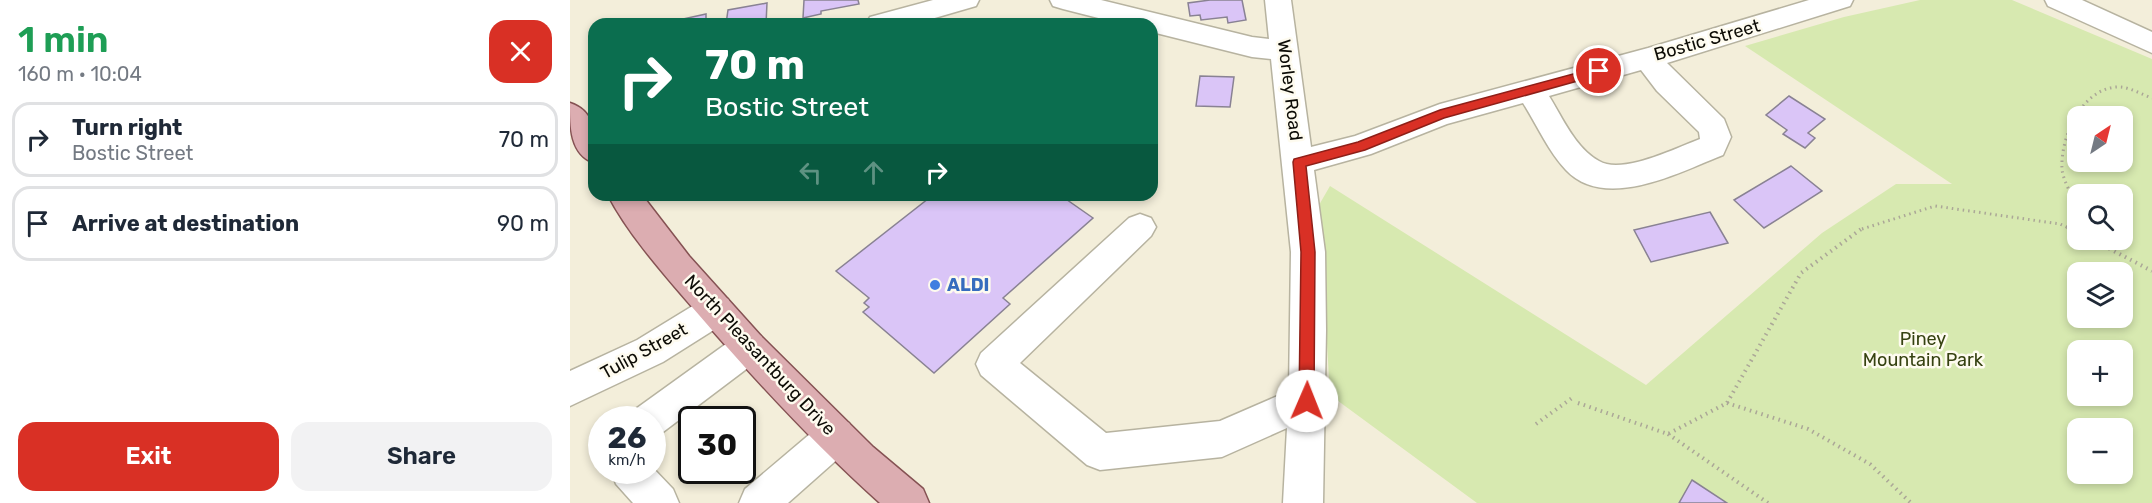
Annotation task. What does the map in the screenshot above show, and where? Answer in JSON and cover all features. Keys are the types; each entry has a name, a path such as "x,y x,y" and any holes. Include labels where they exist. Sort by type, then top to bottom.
{"main road":[{"path":"570,114 588,142"},
{"name":"North Pleasantburg Drive","path":"628,201 677,266 749,347 899,500"}],"street":[{"path":"902,18 966,0"},
{"path":"1063,0 1135,18"},
{"name":"Worley Road","path":"1278,0 1308,252 1307,401 1303,503"},
{"name":"Bostic Street","path":"1299,162 1360,147 1440,115 1647,58 1840,0"},
{"path":"2058,0 2152,43"},
{"path":"1158,24 1252,47 1285,50"},
{"path":"1530,90 1579,163 1593,174 1611,178 1626,177 1712,147 1716,137 1713,127 1667,83 1647,58"},
{"path":"1140,227 994,364 1100,452 1222,439 1307,401"},
{"name":"Tulip Street","path":"570,389 650,351 716,310"},
{"path":"666,408 749,347"},
{"path":"759,503 836,436"},
{"path":"641,484 658,503"}],"path":[{"path":"2068,184 2062,171 2065,141 2083,106 2100,90 2111,88 2122,87 2152,98"},
{"path":"1668,434 1726,403 1801,273 1864,227 1935,206 2060,224 2067,227"},
{"path":"2112,250 2152,271"},
{"path":"1536,424 1572,398"},
{"path":"1726,403 1808,429 1870,464 1911,503"},
{"path":"1578,404 1668,434 1768,503"}],"green space":[{"name":"Piney Mountain Park","path":"1920,0 2012,0 2152,59 2152,503 1477,503 1330,395 1319,205 1330,186 1646,385 1822,233 1896,184 1952,184 1745,46 1844,17"}],"building":[{"path":"804,0 858,0 859,4 821,11 821,14 803,18"},
{"path":"1242,0 1246,20 1228,23 1227,17 1201,20 1200,15 1190,16 1188,3"},
{"path":"767,3 766,18 727,18 728,10"},
{"path":"706,14 706,18 688,18"},
{"path":"1200,76 1234,77 1230,107 1196,106"},
{"path":"1789,96 1825,119 1808,133 1815,138 1805,148 1783,134 1787,130 1766,115"},
{"path":"1791,166 1822,191 1764,228 1734,200"},
{"name":"ALDI","path":"925,201 1069,201 1093,218 1003,298 1010,304 934,373 863,312 869,307 864,303 869,298 836,271"},
{"path":"1710,212 1728,243 1651,262 1634,230"},
{"path":"1692,480 1727,503 1679,503"}],"place":[{"name":"ALDI","path":"935,285"}],"route":[{"path":"1307,401 1308,252 1299,162 1360,147 1440,115 1599,71"}]}
